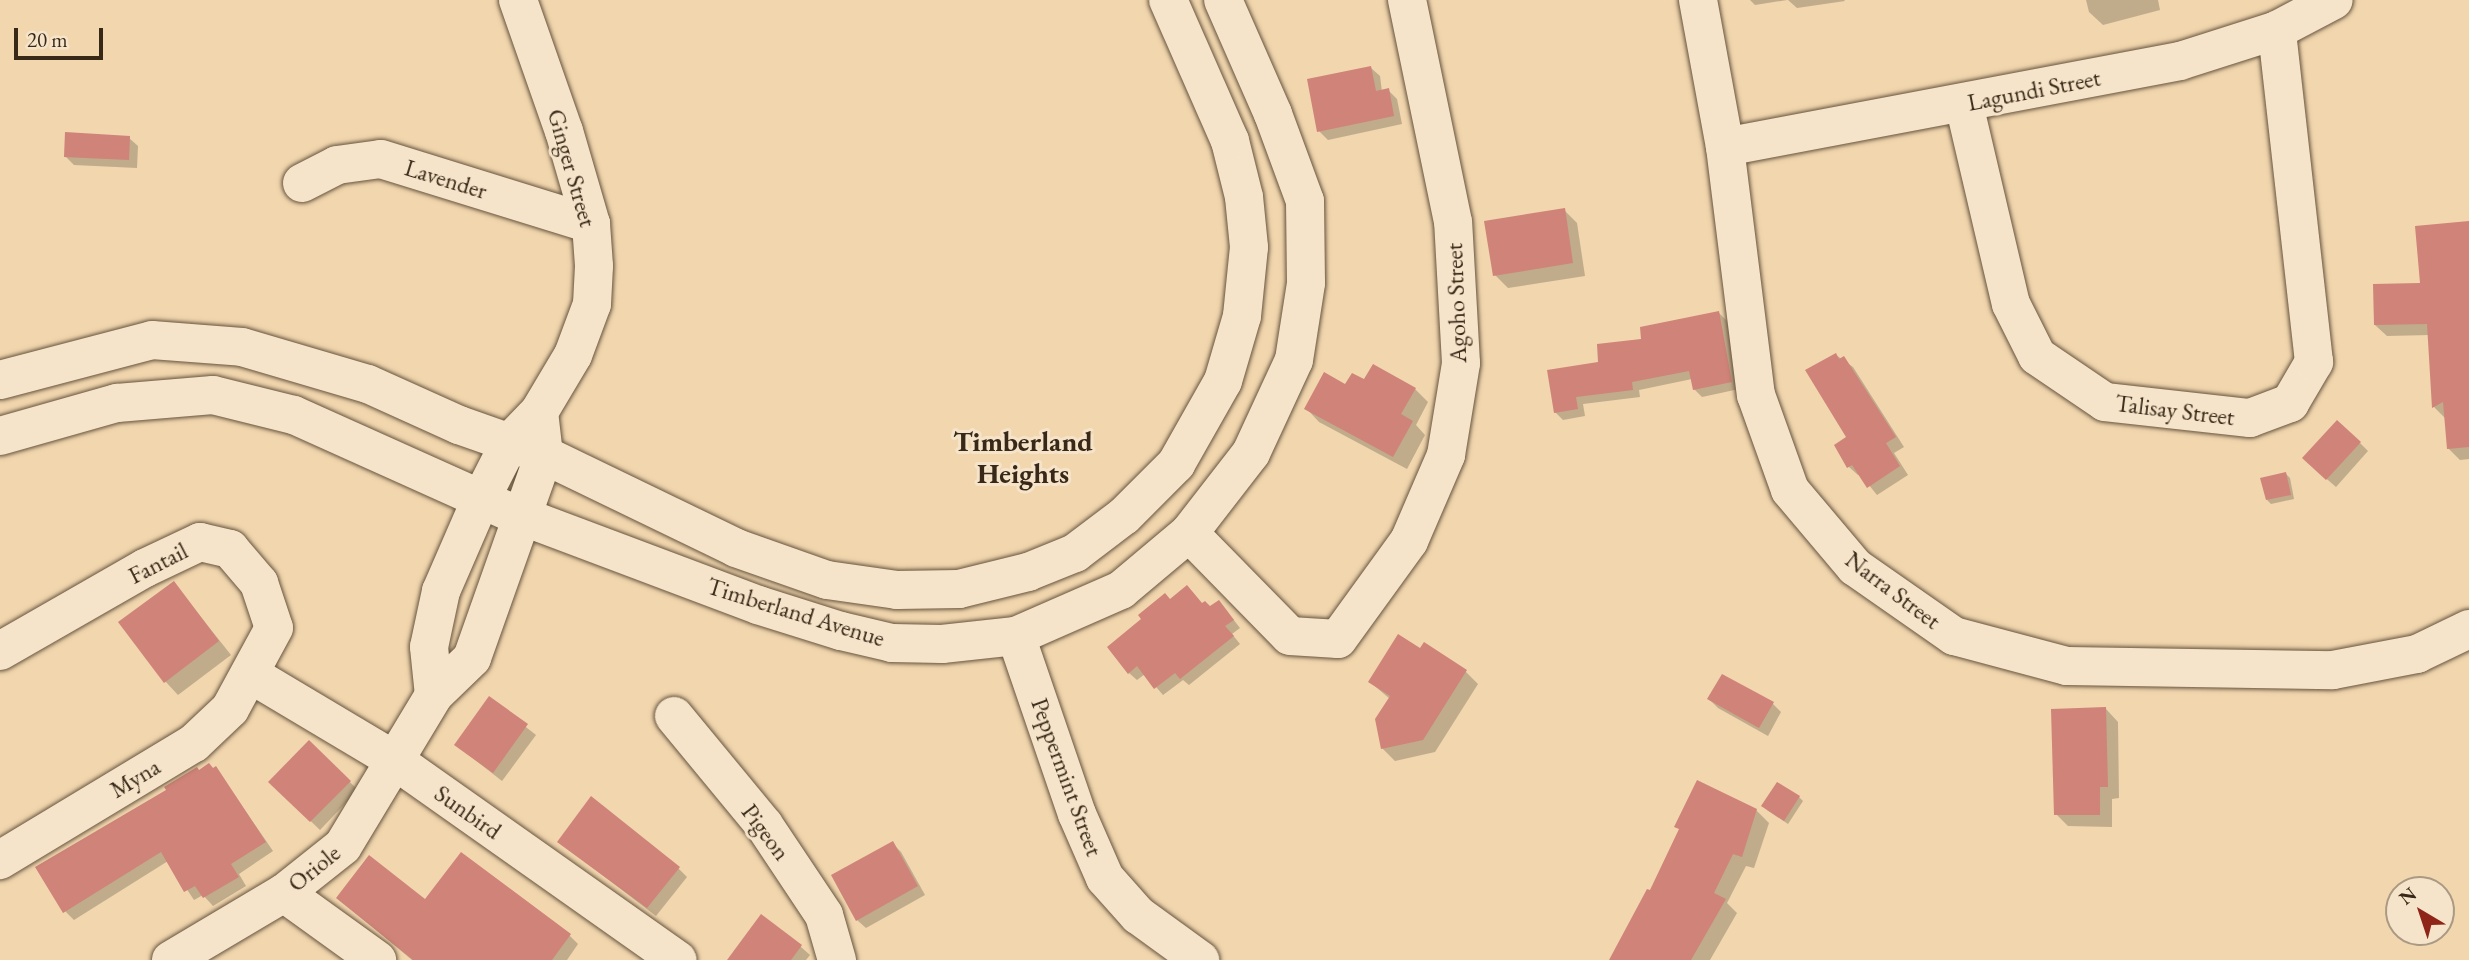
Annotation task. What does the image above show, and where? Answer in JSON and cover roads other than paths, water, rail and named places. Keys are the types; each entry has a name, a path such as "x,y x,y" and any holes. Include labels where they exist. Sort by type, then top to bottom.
{"street":[{"name":"Ginger Street","path":"434,695 472,658 521,515 527,448 539,412 573,355 592,304 594,266 591,225 564,131 518,0"},
{"name":"Timberland Avenue","path":"0,380 152,340 242,347 368,384 459,425 527,448 736,548 827,580 897,590 959,589 1028,572 1075,553 1125,516 1176,464 1223,381 1242,316 1249,247 1244,197 1230,141 1168,0"},
{"name":"Timberland Avenue","path":"0,436 117,403 213,395 294,415 481,499 758,605 892,643 942,644 1016,636 1121,590 1189,533 1251,453 1294,360 1306,284 1306,201 1273,114 1223,0"},
{"name":"Agoho Street","path":"1189,533 1290,636 1338,639 1409,541 1446,455 1461,363 1452,222 1407,0"},
{"name":"Narra Street","path":"1698,0 1725,147 1756,395 1790,490 1854,567 1954,636 2067,666 2333,670 2417,654 2469,629"},
{"name":"Lagundi Street","path":"1725,147 1964,104 2179,61 2277,30 2334,0"},
{"name":"Talisay Street","path":"1964,104 2011,304 2037,356 2105,402 2250,418 2290,403 2314,362 2277,30"},
{"path":"1190,55 1239,38"},
{"name":"Lavender","path":"302,183 337,165 381,159 591,225"},
{"path":"434,695 429,647 441,591 481,499 527,448"},
{"name":"Fantail","path":"0,651 145,568 200,542 230,549 259,583 274,628 250,674"},
{"name":"Peppermint Street","path":"1016,636 1077,814 1105,878 1138,915 1200,960"},
{"name":"Sunbird","path":"250,674 394,761 678,960"},
{"name":"Myna","path":"0,859 194,743 230,709 250,674"},
{"name":"Oriole","path":"171,960 284,893 343,846 434,695"},
{"name":"Pigeon","path":"674,716 764,825 809,892 824,915 837,960"},
{"path":"284,893 377,960"}],"district":[{"name":"Timberland Heights","path":"1023,457"}]}
